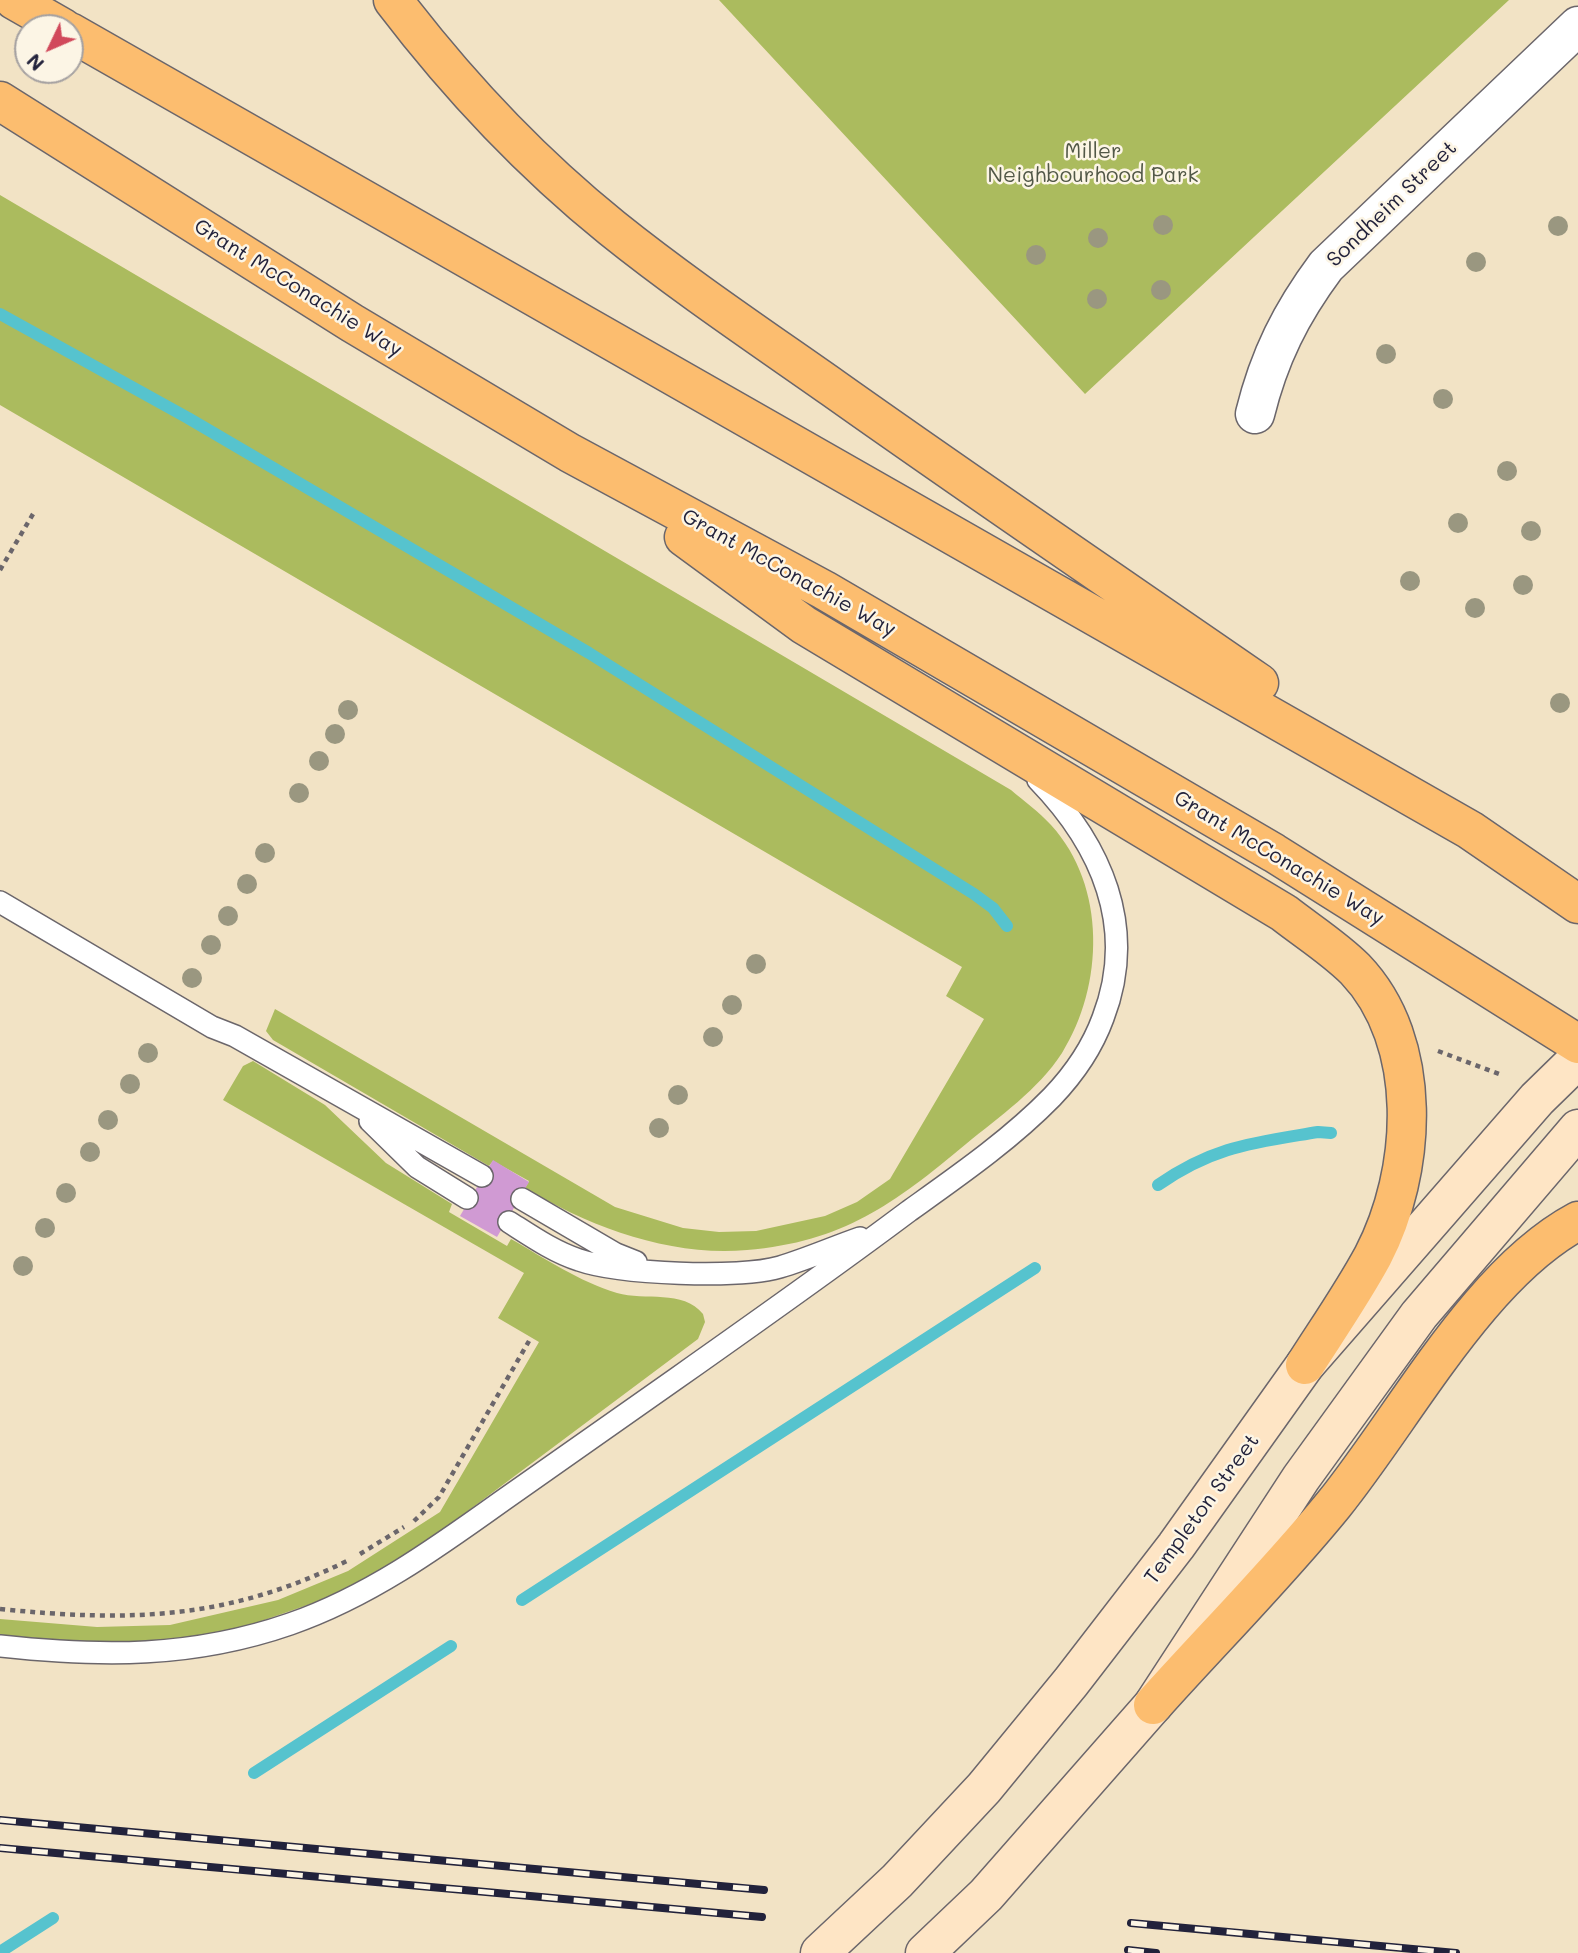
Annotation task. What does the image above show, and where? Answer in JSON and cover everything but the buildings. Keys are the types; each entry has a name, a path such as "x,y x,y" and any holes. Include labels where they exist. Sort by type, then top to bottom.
{"main road":[{"path":"14,0 38,14"},
{"path":"393,0 437,58 492,119 610,227 641,251 1010,514 1578,904"},
{"path":"84,40 1470,830"},
{"name":"Grant McConachie Way","path":"7,107 352,323 570,453 824,590 1262,846 1578,1044"},
{"path":"570,453 804,625 1284,913 1355,970 1389,1024 1398,1047 1406,1128 1391,1214 1373,1256 1305,1365"},
{"path":"1153,1704 1334,1504 1461,1332 1510,1272 1538,1246 1578,1221"}],"street":[{"name":"Sondheim Street","path":"1255,414 1265,374 1279,338 1300,300 1326,266 1578,26"},
{"name":"Templeton Street","path":"820,1953 897,1881 984,1788 1176,1546 1305,1365 1537,1099 1578,1059"},
{"path":"925,1953 986,1895 1153,1704 1301,1478 1419,1315 1578,1129"}],"lane":[{"path":"0,1646 61,1653 181,1651 236,1640 292,1624 349,1599 411,1566 886,1229 1051,1098 1075,1070 1091,1045 1111,991 1115,926 1098,860 1081,829 1027,769 992,739"},
{"path":"0,902 164,1000 212,1027 235,1036 482,1176"},
{"path":"353,1104 417,1167 467,1198"},
{"path":"522,1199 616,1254 661,1272"},
{"path":"509,1222 561,1254 582,1261 661,1272 711,1274 778,1268 886,1229"}],"path":[{"path":"0,569 33,514"},
{"path":"1429,1048 1502,1075"},
{"path":"0,1609 112,1618 187,1612 264,1595 355,1557 412,1522 439,1497 530,1341"}],"green space":[{"name":"Miller Neighbourhood Park","path":"719,0 1509,0 1085,394"},
{"path":"0,195 1011,790 1051,825 1069,850 1082,877 1090,906 1092,968 1086,998 1062,1053 1042,1079 1018,1102 915,1185 865,1217 839,1229 781,1246 718,1251 660,1244 604,1227 576,1215 525,1188 529,1181 493,1161 489,1166 273,1040 266,1031 275,1009 615,1207 683,1228 719,1232 756,1231 825,1216 857,1202 890,1179 984,1019 946,996 962,967 0,405"},
{"path":"253,1061 325,1105 386,1163 452,1204 449,1212 507,1246 511,1239 576,1276 617,1293 674,1298 695,1306 703,1314 705,1322 698,1339 417,1549 356,1585 319,1601 247,1626 172,1641 96,1643 0,1635 0,1619 97,1627 170,1625 278,1600 348,1571 440,1512 539,1342 498,1318 524,1273 223,1100 243,1066"}],"waterway":[{"path":"0,314 188,418 589,653 974,894 993,908 1007,926"},
{"path":"1158,1185 1197,1162 1235,1148 1273,1139 1318,1132 1331,1133"},
{"path":"522,1600 1035,1268"},
{"path":"254,1773 451,1646"},
{"path":"0,1952 53,1918"}],"railway":[{"path":"0,1820 764,1890"},
{"path":"0,1848 762,1917"},
{"path":"1131,1923 1456,1953"},
{"path":"1128,1950 1156,1953"}]}
